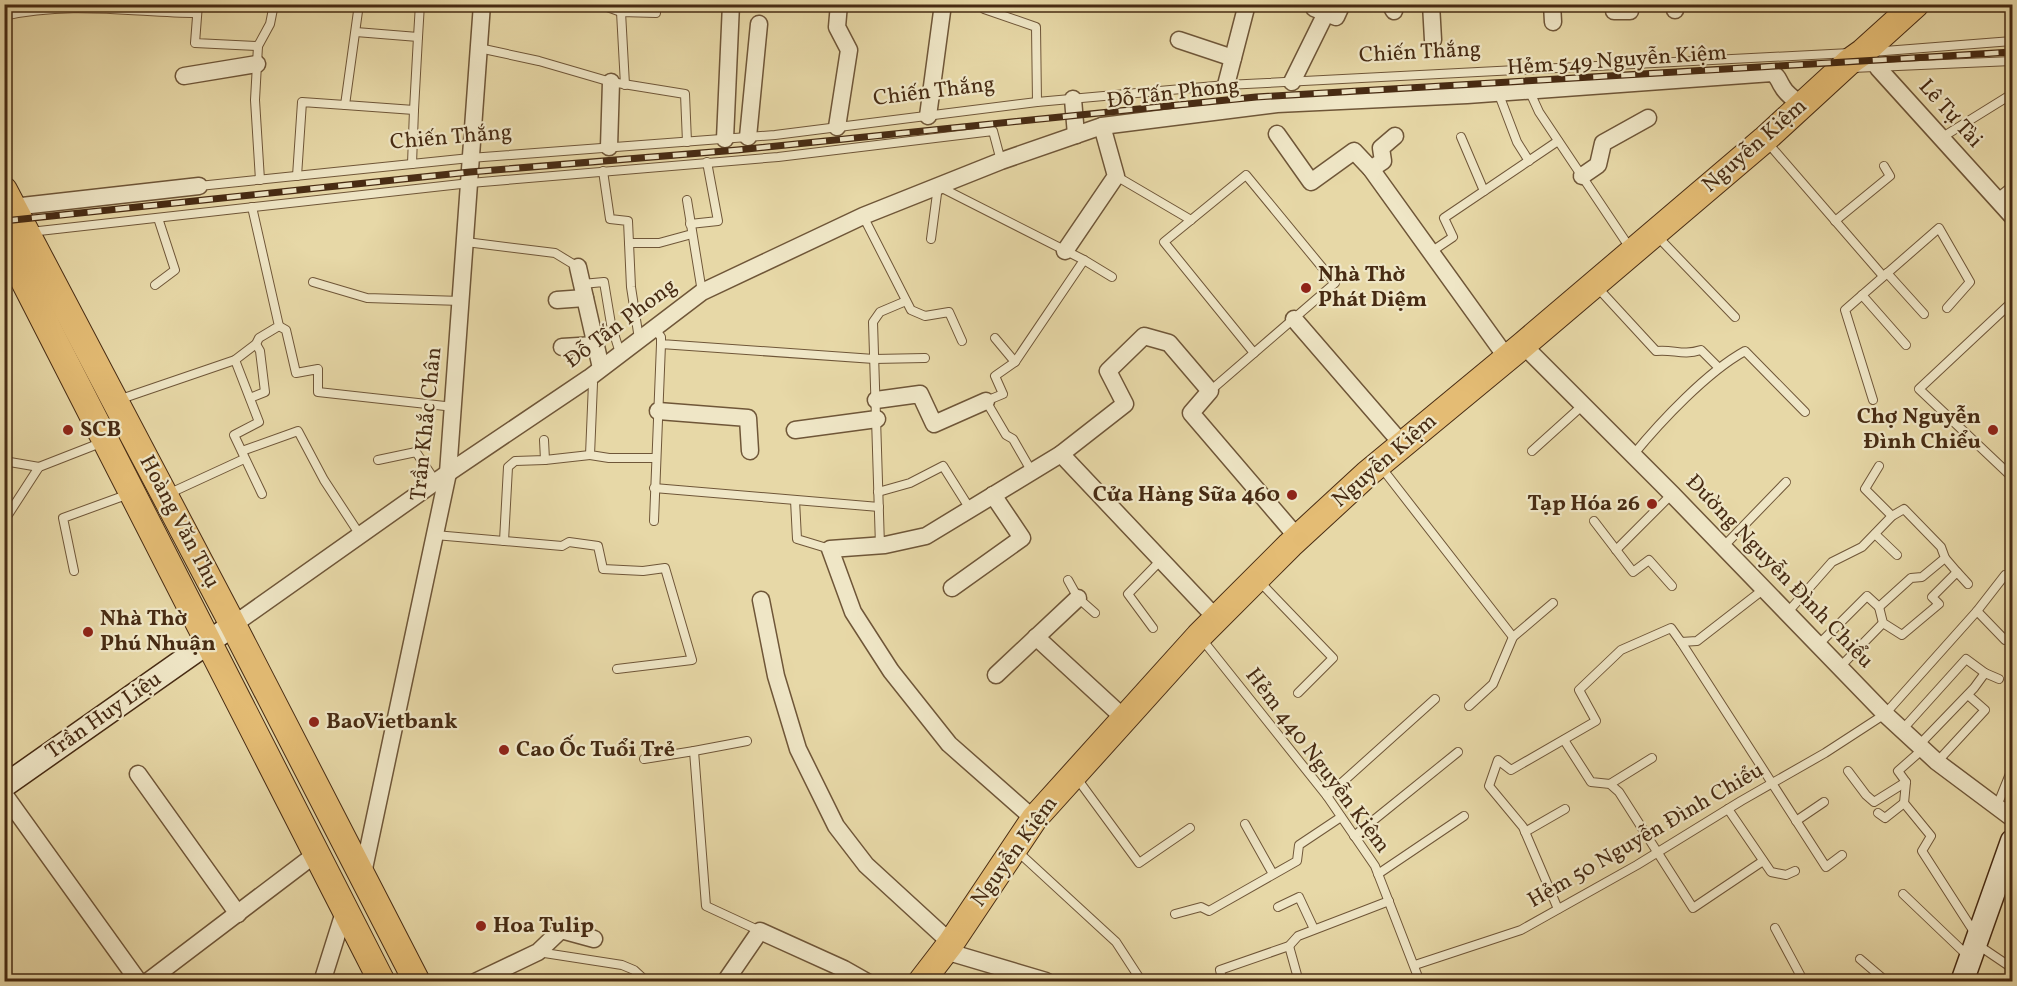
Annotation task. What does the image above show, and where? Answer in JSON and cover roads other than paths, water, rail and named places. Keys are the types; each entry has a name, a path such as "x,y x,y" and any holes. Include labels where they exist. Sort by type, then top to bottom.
{"main road":[{"name":"Nguyễn Kiệm","path":"921,981 948,947 1034,819 1208,627 1257,578 1378,465 1764,140 1842,68 1870,60 1916,4"},
{"name":"Hoàng Văn Thụ","path":"7,202 12,235 106,441 382,981"},
{"name":"Hoàng Văn Thụ","path":"12,235 115,401 417,981"}],"street":[{"name":"Trần Khắc Chân","path":"362,878 435,535 454,407 482,4"},
{"path":"725,139 731,4"},
{"path":"837,128 849,50 837,27 839,4"},
{"path":"928,116 943,4"},
{"path":"1226,85 1247,4"},
{"path":"1292,82 1321,9 1335,17 1342,4"},
{"path":"1431,4 1433,40"},
{"path":"1552,4 1552,22"},
{"path":"1614,11 1630,11 1631,4"},
{"path":"748,137 759,24"},
{"path":"1179,40 1233,58"},
{"name":"Lê Tự Tài","path":"1870,60 2013,216"},
{"path":"184,76 257,64"},
{"name":"Hẻm 549 Nguyễn Kiệm","path":"1277,104 1498,92 1772,73 1777,76 1782,87 1790,96 1802,105"},
{"path":"609,147 618,84"},
{"name":"Đỗ Tấn Phong","path":"1073,99 1077,135"},
{"name":"Đỗ Tấn Phong","path":"233,625 442,477 595,373 702,292 863,216 1001,161 1102,126 1277,104"},
{"path":"1582,176 1598,165 1603,143 1648,118"},
{"path":"1065,250 1116,176 1102,126"},
{"name":"Đường Nguyễn Đình Chiểu","path":"1277,134 1311,182 1354,151 1371,169 1431,252 1515,352 1583,405 1902,730 1937,762 2013,818"},
{"path":"1371,169 1383,161 1381,148 1395,136"},
{"name":"Chiến Thắng","path":"7,202 199,186"},
{"path":"578,267 595,345 595,373"},
{"path":"556,300 583,291"},
{"path":"1294,319 1402,445"},
{"path":"1034,819 949,744 891,671 853,612 830,549 880,546 926,536 1061,454 1125,404 1108,371 1144,336 1169,343 1210,392 1191,413 1298,538"},
{"path":"562,347 595,345"},
{"path":"876,400 920,394 934,424 986,401"},
{"path":"658,411 748,418 750,451"},
{"path":"795,430 877,419"},
{"path":"1061,454 1161,560 1208,627"},
{"path":"952,588 1022,538 993,495"},
{"path":"996,675 1078,598"},
{"path":"761,600 776,676 798,749 836,826 866,866 948,947 1046,981"},
{"name":"Trần Huy Liệu","path":"4,786 233,625"},
{"path":"1036,637 1124,718"},
{"path":"138,774 238,914"},
{"path":"4,794 139,981"},
{"path":"1962,981 2013,841"},
{"path":"147,981 317,853"},
{"path":"322,981 345,909"},
{"path":"476,981 538,952 561,930 594,939"},
{"path":"725,981 760,931 867,981"}],"lane":[{"path":"260,180 255,100 258,46 270,24 274,4"},
{"path":"345,105 359,4"},
{"path":"412,164 420,4"},
{"path":"598,4 621,12 656,13 656,4"},
{"path":"4,16 26,8 83,6 197,9 195,43 258,46"},
{"path":"984,9 1035,27 1037,102"},
{"path":"618,84 621,12"},
{"path":"356,32 418,37"},
{"path":"1870,60 2013,41"},
{"path":"479,48 539,61 618,84 685,94 687,142"},
{"path":"1870,60 2013,61"},
{"name":"Chiến Thắng","path":"199,186 470,158 748,137 1037,102 1226,85 1870,60"},
{"path":"1529,89 1539,112 1633,252"},
{"path":"1498,92 1517,142 1529,161"},
{"path":"1941,138 2013,94"},
{"path":"297,176 302,102 414,110"},
{"name":"Chiến Thắng","path":"12,235 470,183 778,157 993,131 1001,161"},
{"path":"1461,137 1485,191"},
{"path":"1764,140 1835,221 1924,314"},
{"path":"1431,252 1453,237 1444,218 1558,141"},
{"path":"690,224 718,221 707,162"},
{"path":"1835,221 1890,176 1884,166"},
{"path":"603,171 610,219 628,221 631,287 640,339"},
{"path":"1210,392 1335,284 1246,175 1164,242 1254,353"},
{"path":"1116,176 1191,220"},
{"path":"931,239 938,186 1065,250 1112,277"},
{"path":"1996,199 2013,186"},
{"path":"687,200 702,292"},
{"path":"252,207 279,326 286,330 296,373 318,369 318,392 454,407"},
{"path":"863,216 911,310 925,316 949,312 962,340"},
{"path":"155,285 175,270 158,218"},
{"path":"1873,400 1845,310 1940,228 1970,282 1947,308"},
{"path":"629,243 659,243 692,234"},
{"path":"1654,234 1735,317"},
{"path":"466,242 555,253 578,267"},
{"path":"1032,472 1013,439 1006,435 986,401 1003,393 995,376 1014,362 1084,260"},
{"path":"313,282 367,298 462,302"},
{"path":"583,291 604,282 611,324 620,353"},
{"path":"1595,284 1656,351 1666,350 1678,354 1701,350 1719,368"},
{"path":"1862,295 1906,345"},
{"path":"880,546 873,322 880,312 906,301"},
{"path":"2013,302 1919,389 2013,477"},
{"path":"115,401 235,360 256,344 259,338 279,326"},
{"path":"654,328 661,337 654,521"},
{"path":"995,338 1014,362"},
{"path":"250,398 265,392 260,351 256,344"},
{"path":"661,344 874,359 925,358"},
{"path":"1633,455 1652,432 1719,368 1745,351 1805,412"},
{"path":"235,360 259,422 234,435 262,494"},
{"path":"590,455 595,373"},
{"path":"1532,450 1583,405"},
{"path":"165,496 243,455 298,431 324,480 360,535"},
{"path":"544,440 545,460"},
{"path":"4,461 39,467 106,441"},
{"path":"378,460 416,452 442,477"},
{"path":"504,541 508,467 515,461 590,455 609,458 656,458"},
{"path":"1378,465 1513,637"},
{"path":"878,492 910,483 943,466 970,509"},
{"path":"1879,466 1865,489 1892,516"},
{"path":"4,521 39,467"},
{"path":"1723,547 1786,482"},
{"path":"654,488 879,507"},
{"path":"74,571 63,518 132,492"},
{"path":"1616,550 1671,494"},
{"path":"795,500 797,539 830,549"},
{"path":"1787,613 1832,562 1862,548 1892,516 1904,509 1941,547 1945,558 1968,584"},
{"path":"1593,521 1633,572 1649,560 1672,586"},
{"path":"1875,534 1897,555"},
{"path":"435,535 562,546 569,542 598,546 603,569 643,571 665,568 692,660 617,669"},
{"path":"1879,607 1911,578 1922,578 1945,558"},
{"path":"1154,628 1128,594 1161,560"},
{"path":"1818,645 1867,596 1879,607 1883,623 1902,635 1939,604 1932,597 1957,572"},
{"name":"Hẻm 50 Nguyễn Đình Chiểu","path":"1415,965 1521,930 1825,753 1885,714 1977,611 2005,575"},
{"path":"1257,578 1333,658 1298,693"},
{"path":"1068,580 1078,598 1095,613"},
{"path":"1680,642 1697,641 1764,589"},
{"path":"1469,706 1493,684 1513,637 1553,603"},
{"path":"1977,611 2005,640"},
{"path":"1840,667 1883,623"},
{"name":"Hẻm 440 Nguyễn Kiệm","path":"1208,627 1375,867 1420,981"},
{"path":"1557,909 1523,827 1489,786 1498,760 1511,770 1596,721 1579,690 1621,650 1671,628 1826,867 1842,855"},
{"path":"1902,730 1966,659 1999,680"},
{"path":"1974,946 1922,851 1931,836 1904,803 1906,782 1898,771 1985,673"},
{"path":"1937,762 1984,710 1968,694"},
{"path":"1327,796 1435,699"},
{"path":"1564,740 1591,782 1610,784 1619,792 1693,908 1763,861"},
{"path":"644,759 747,741"},
{"path":"694,751 706,906 760,931"},
{"path":"1354,836 1458,752"},
{"path":"1610,784 1652,758"},
{"path":"1997,806 2013,769"},
{"path":"1848,771 1874,802 1906,782"},
{"path":"1074,774 1139,863 1190,828"},
{"path":"1796,821 1824,802"},
{"path":"1878,813 1885,818 1904,803"},
{"path":"1525,832 1565,809"},
{"path":"1728,809 1771,872 1786,876 1795,871"},
{"path":"1378,874 1464,816"},
{"path":"1175,914 1202,907 1209,911 1297,861 1299,845 1341,817"},
{"path":"1245,824 1273,874"},
{"path":"1015,849 1116,942 1140,980"},
{"path":"1903,894 1974,946 2013,968"},
{"path":"1278,908 1299,897 1314,930"},
{"path":"1223,981 1220,970 1289,946 1298,936 1389,901"},
{"path":"1775,928 1804,981"},
{"path":"1289,946 1299,981"},
{"path":"538,952 622,964 648,981"},
{"path":"1860,959 1887,981"}],"railway":[{"path":"4,221 470,172 737,150 1256,97 2012,52"}],"place":[{"name":"Nhà Thờ Phát Diệm","path":"1306,288"},
{"name":"SCB","path":"68,430"},
{"name":"Chợ Nguyễn Đình Chiểu","path":"1993,430"},
{"name":"Cửa Hàng Sữa 460","path":"1292,495"},
{"name":"Tạp Hóa 26","path":"1652,504"},
{"name":"Nhà Thờ Phú Nhuận","path":"88,632"},
{"name":"BaoVietbank","path":"314,722"},
{"name":"Cao Ốc Tuổi Trẻ","path":"504,750"},
{"name":"Hoa Tulip","path":"481,926"}]}
